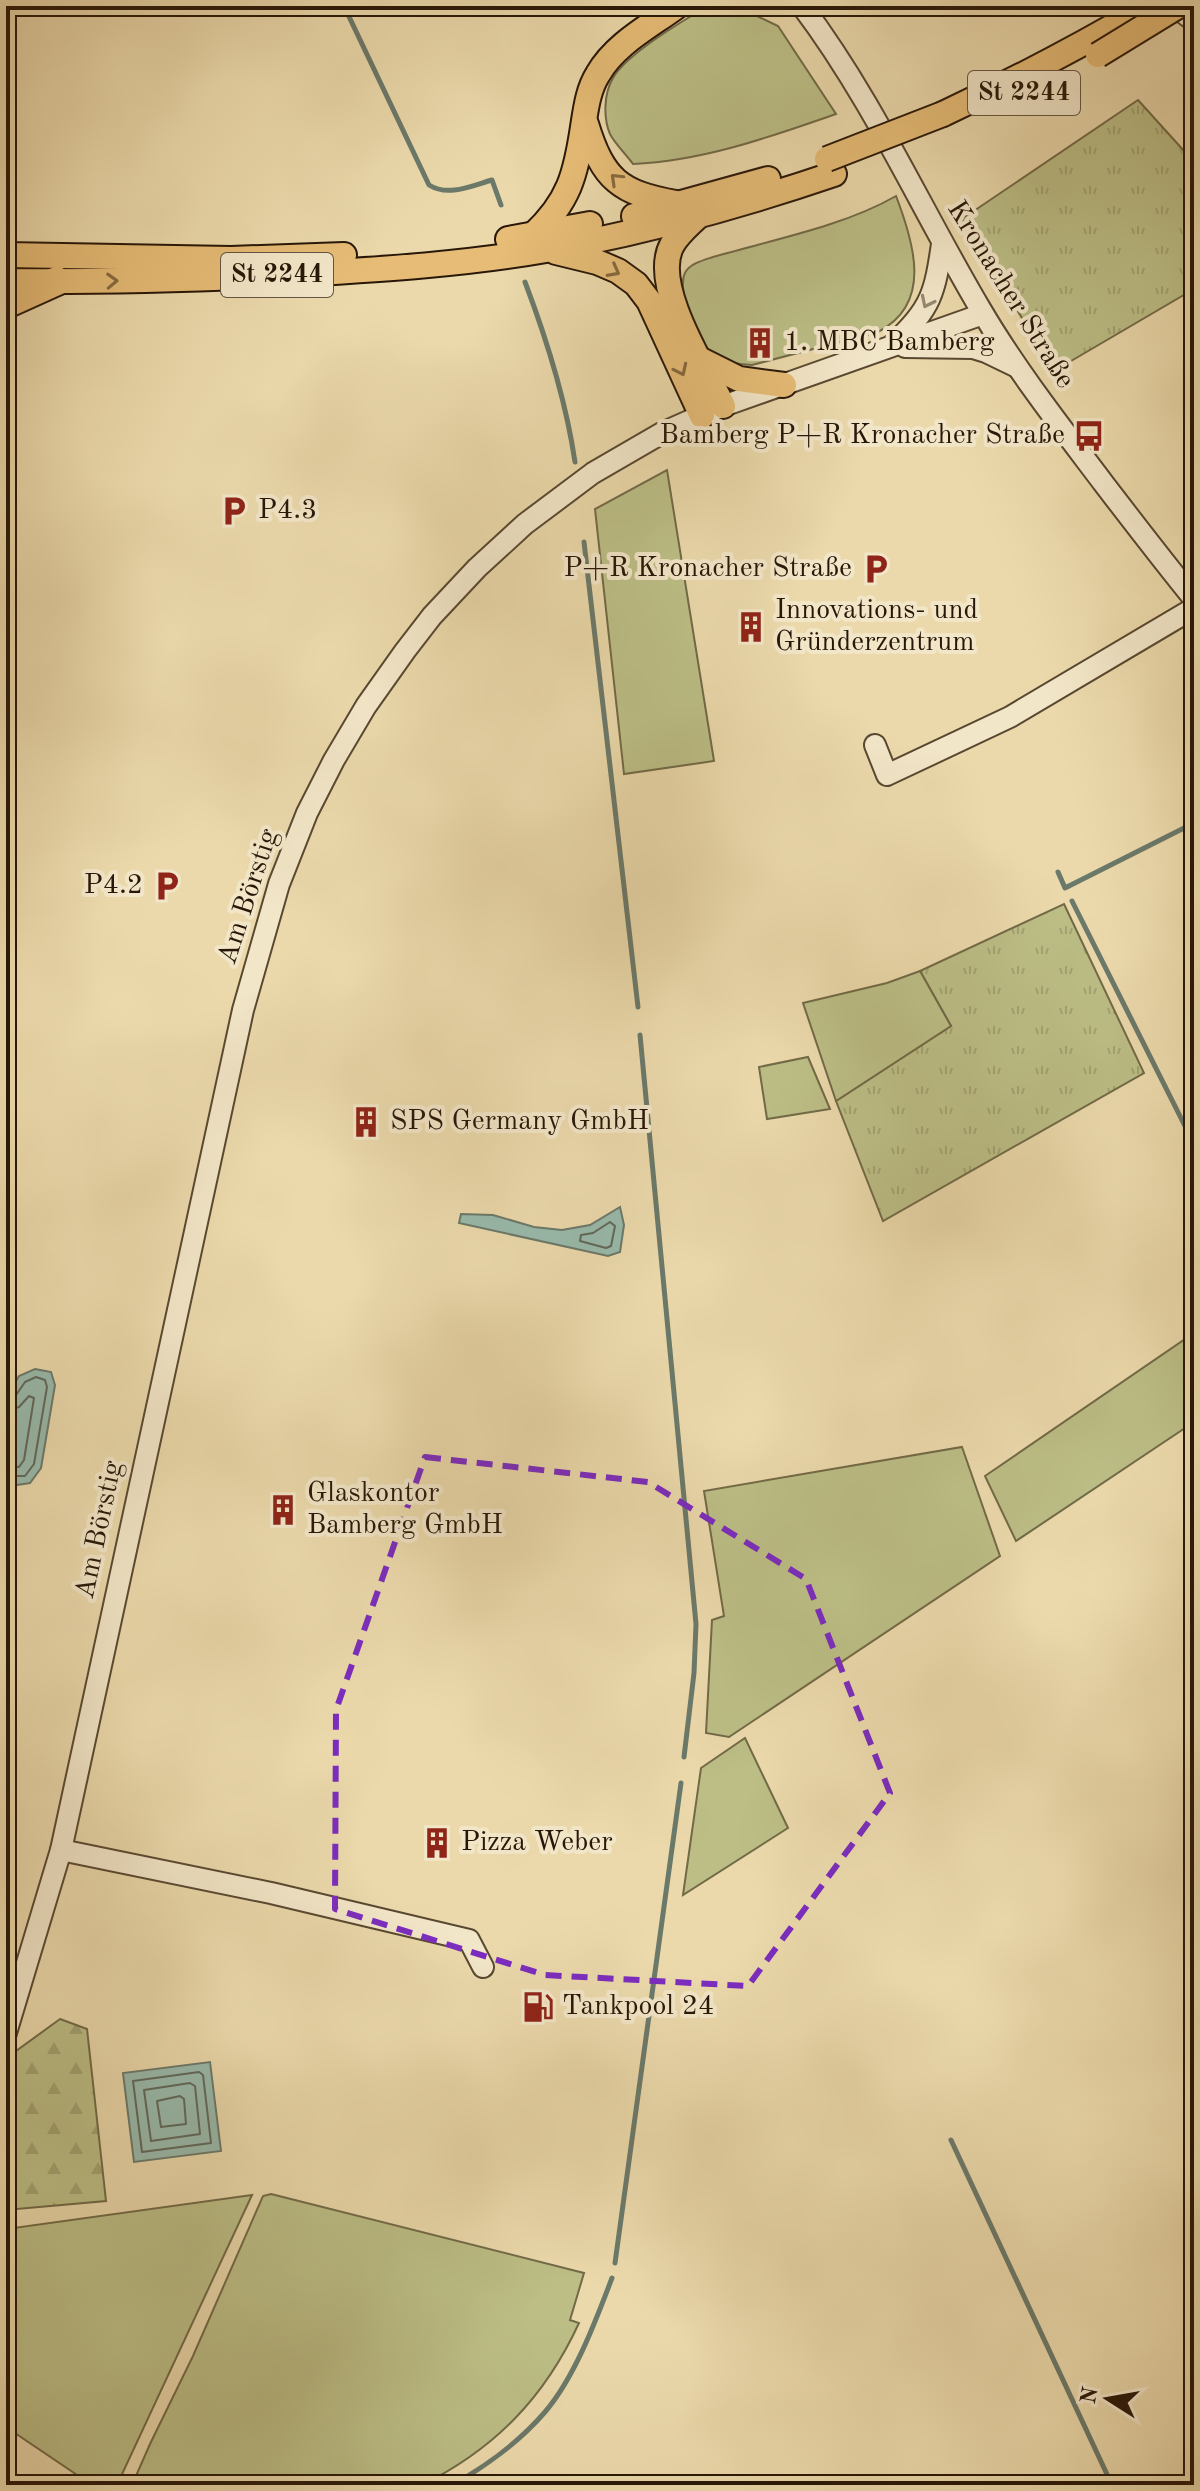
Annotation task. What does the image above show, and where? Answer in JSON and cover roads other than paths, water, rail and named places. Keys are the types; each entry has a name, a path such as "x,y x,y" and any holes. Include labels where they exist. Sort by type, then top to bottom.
{"highway":[{"path":"6,304 57,281"}],"main road":[{"path":"677,6 628,42 597,75 588,96 572,182 540,243 597,262 618,271 636,284 713,411"},
{"name":"St 2244","path":"1093,49 1148,6"},
{"name":"St 2244","path":"6,281 213,278 383,270 476,261 540,243 688,211 830,166 946,121 1176,6"},
{"path":"584,118 598,156 617,183 631,192 688,211 670,247 668,278 677,313 701,360 713,411"},
{"name":"St 2244","path":"6,255 231,259 381,254 473,245 540,243"},
{"path":"701,360 739,379 784,385"}],"street":[{"name":"Kronacher Straße","path":"802,6 826,38 861,96 942,244 1018,367 1072,443 1194,599"},
{"path":"1176,6 1194,21"},
{"path":"889,347 927,307 937,278 942,244"},
{"name":"Am Börstig","path":"6,2033 61,1850 235,1040 275,899 307,813 334,760 366,706 432,616 477,568 525,524 593,473 662,433 713,411 983,314"},
{"path":"889,347 973,348 1018,367"},
{"path":"875,745 887,775 1010,717 1194,608"},
{"path":"61,1850 271,1893 469,1940 483,1967"}],"water":[{"path":"620,1207 624,1225 620,1252 608,1256 459,1223 461,1214 493,1215 534,1227 562,1230 590,1225"},
{"path":"35,1369 51,1372 55,1385 41,1468 30,1483 6,1484 6,1398 19,1376"},
{"path":"210,2062 221,2151 134,2162 123,2073"}],"waterway":[{"path":"344,6 429,185 452,190 492,180 501,205"},
{"path":"525,282 555,371 575,462"},
{"path":"584,542 638,1007"},
{"path":"1058,872 1065,888 1194,823"},
{"path":"1072,901 1194,1144"},
{"path":"640,1035 696,1624 694,1673 684,1757"},
{"path":"615,2263 681,1783"},
{"path":"951,2140 1112,2485"},
{"path":"452,2485 502,2453 525,2433 556,2398 592,2330 612,2278"}],"place":[{"name":"1. MBC Bamberg","path":"760,343"},
{"name":"Bamberg P+R Kronacher Straße","path":"1089,436"},
{"name":"P4.3","path":"234,511"},
{"name":"P+R Kronacher Straße","path":"876,569"},
{"name":"Innovations- und Gründerzentrum","path":"751,627"},
{"name":"P4.2","path":"167,886"},
{"name":"SPS Germany GmbH","path":"366,1122"},
{"name":"Glaskontor Bamberg GmbH","path":"283,1510"},
{"name":"Pizza Weber","path":"437,1843"},
{"name":"Tankpool 24","path":"538,2007"}]}
